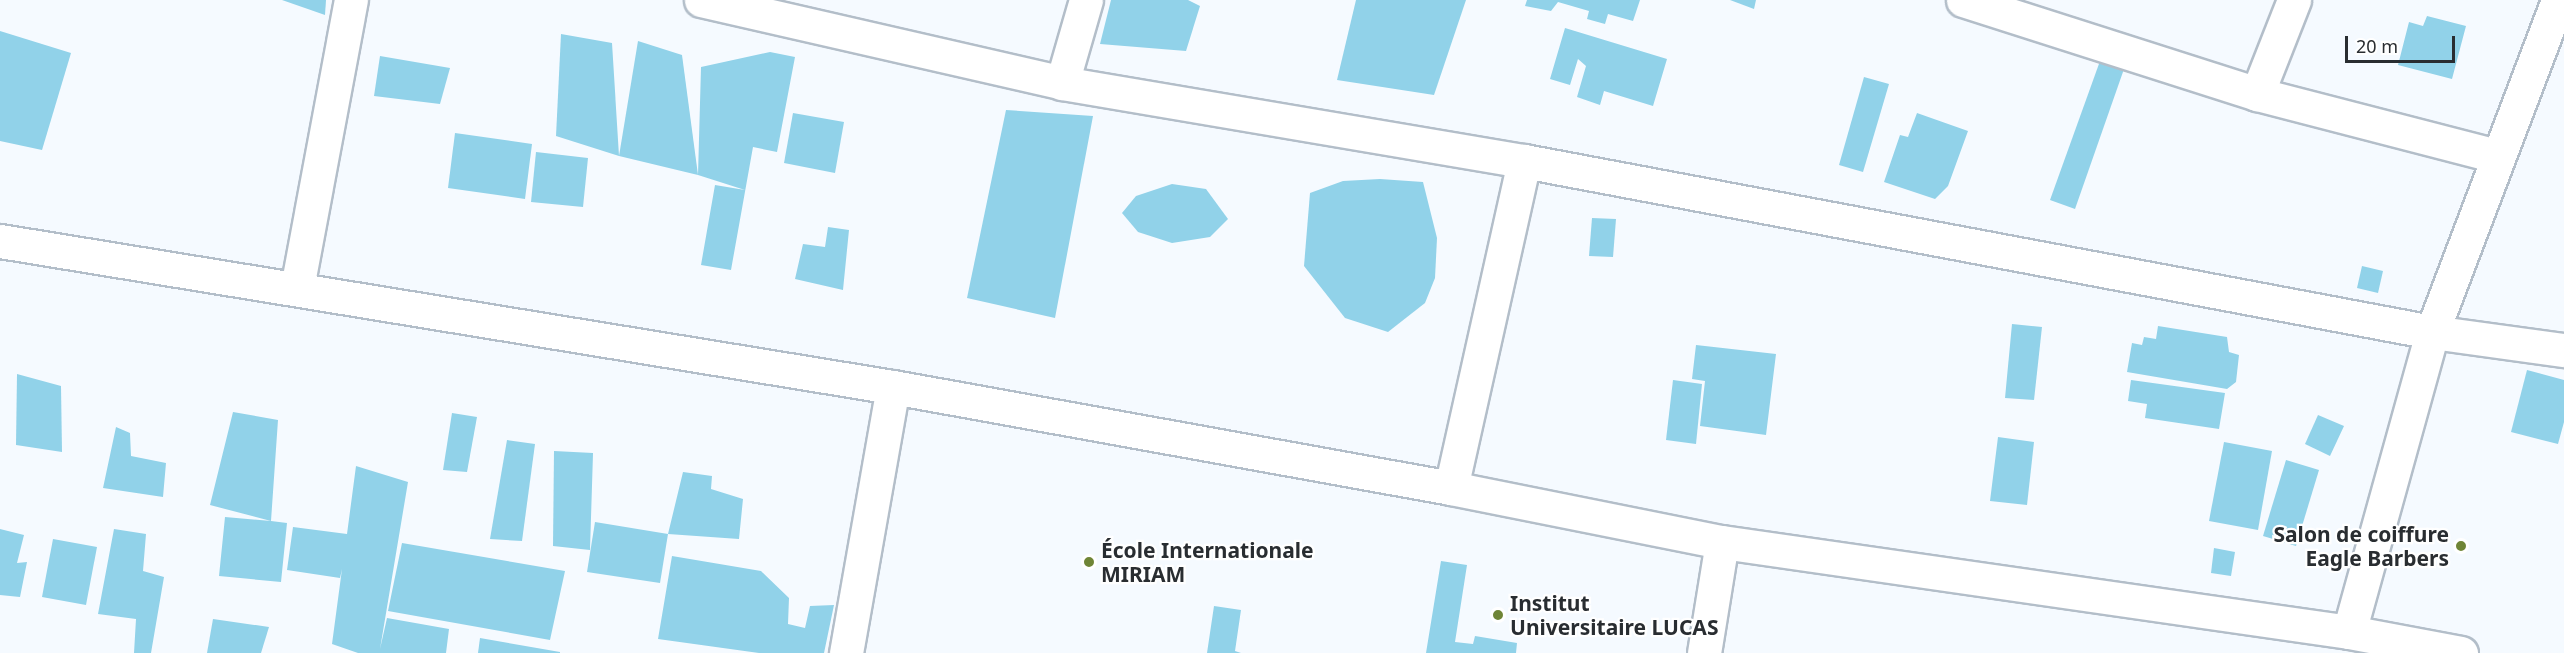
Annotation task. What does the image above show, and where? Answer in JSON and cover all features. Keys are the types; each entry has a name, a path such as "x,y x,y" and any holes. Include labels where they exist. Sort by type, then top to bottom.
{"street":[{"path":"297,288 351,0"},
{"path":"701,0 1062,83 1524,161 2432,332 2564,350"},
{"path":"1062,83 1086,0"},
{"path":"1963,0 2257,94 2496,156"},
{"path":"2257,94 2294,0"},
{"path":"2349,632 2432,332 2496,156 2558,0"},
{"path":"1451,488 1524,161"},
{"path":"0,241 893,387 1451,488 1722,542 2349,632 2462,653"},
{"path":"846,653 893,387"},
{"path":"1704,653 1722,542"}],"building":[{"path":"282,0 326,0 325,15"},
{"path":"1111,0 1188,0 1200,6 1186,51 1100,44"},
{"path":"1356,0 1466,0 1434,95 1337,80"},
{"path":"1527,0 1640,0 1633,21 1608,14 1605,24 1587,19 1589,11 1558,2 1551,11 1525,6"},
{"path":"1730,0 1756,0 1754,9"},
{"path":"2427,16 2466,26 2452,79 2398,65 2409,22 2423,26"},
{"path":"1565,28 1667,59 1653,106 1604,91 1600,105 1577,97 1586,66 1578,59 1570,85 1550,79"},
{"path":"0,31 71,53 42,150 0,141"},
{"path":"561,34 612,43 619,156 556,136"},
{"path":"638,41 682,55 698,175 619,156"},
{"path":"770,52 795,57 777,152 753,147 731,270 701,265 715,185 745,190 698,175 701,67"},
{"path":"380,56 450,68 440,104 374,96"},
{"path":"2100,61 2124,69 2075,209 2050,200"},
{"path":"1864,77 1889,84 1863,172 1839,165"},
{"path":"1006,110 1093,116 1055,318 967,298"},
{"path":"793,113 844,122 835,173 784,163"},
{"path":"1917,113 1968,131 1948,186 1935,199 1884,182 1900,135 1908,137"},
{"path":"455,133 532,144 525,199 448,188"},
{"path":"536,152 588,158 583,207 531,202"},
{"path":"1380,179 1423,182 1437,238 1435,278 1425,303 1388,332 1345,318 1304,266 1310,193 1343,181"},
{"path":"1172,184 1206,189 1228,219 1210,237 1172,243 1138,232 1122,213 1136,196"},
{"path":"1592,218 1616,219 1613,257 1589,256"},
{"path":"828,227 849,230 843,290 795,279 803,244 825,247"},
{"path":"2362,266 2383,271 2378,293 2357,288"},
{"path":"2012,324 2042,327 2034,400 2005,398"},
{"path":"2158,326 2227,337 2229,352 2239,355 2236,382 2227,389 2127,372 2132,343 2142,345 2144,337 2156,339"},
{"path":"1696,345 1776,354 1766,435 1700,426 1705,381 1692,379"},
{"path":"2527,370 2564,380 2564,422 2558,444 2511,432"},
{"path":"17,374 61,386 62,452 16,445"},
{"path":"1673,380 1702,384 1696,444 1666,440"},
{"path":"2131,380 2225,393 2219,429 2145,418 2147,404 2128,401"},
{"path":"233,412 278,420 271,521 210,505"},
{"path":"452,413 477,417 467,472 443,470"},
{"path":"2318,415 2344,426 2330,456 2305,444"},
{"path":"116,427 130,433 131,456 166,463 163,497 103,488"},
{"path":"1998,437 2034,442 2027,505 1990,501"},
{"path":"507,440 535,444 522,541 490,539"},
{"path":"2224,442 2272,451 2258,530 2209,521"},
{"path":"554,451 593,453 590,550 553,546"},
{"path":"2286,460 2319,470 2296,546 2263,536"},
{"path":"356,466 408,482 380,649 387,618 449,629 446,653 358,653 332,644 342,569 340,578 287,570 293,527 347,534"},
{"path":"683,472 712,476 711,489 743,499 739,539 668,534"},
{"path":"225,517 287,523 281,582 219,576"},
{"path":"595,522 668,534 660,583 587,572"},
{"path":"0,529 24,535 17,563 27,562 20,597 0,595"},
{"path":"114,529 146,534 143,571 164,577 151,653 134,653 136,619 98,614"},
{"path":"53,539 97,547 86,605 42,597"},
{"path":"402,543 565,571 550,640 388,611"},
{"path":"2214,548 2235,552 2231,576 2211,573"},
{"path":"672,556 761,571 789,598 788,624 805,628 810,606 834,605 824,653 759,653 658,639"},
{"path":"1441,561 1467,565 1455,642 1473,644 1475,636 1517,643 1516,653 1426,653"},
{"path":"1214,606 1241,610 1235,651 1241,653 1207,653"},
{"path":"213,619 269,627 261,653 207,653"},
{"path":"480,638 560,652 560,653 478,653"}],"place":[{"name":"Salon de coiffure Eagle Barbers","path":"2461,546"},
{"name":"École Internationale MIRIAM","path":"1089,562"},
{"name":"Institut Universitaire LUCAS","path":"1498,615"}]}
